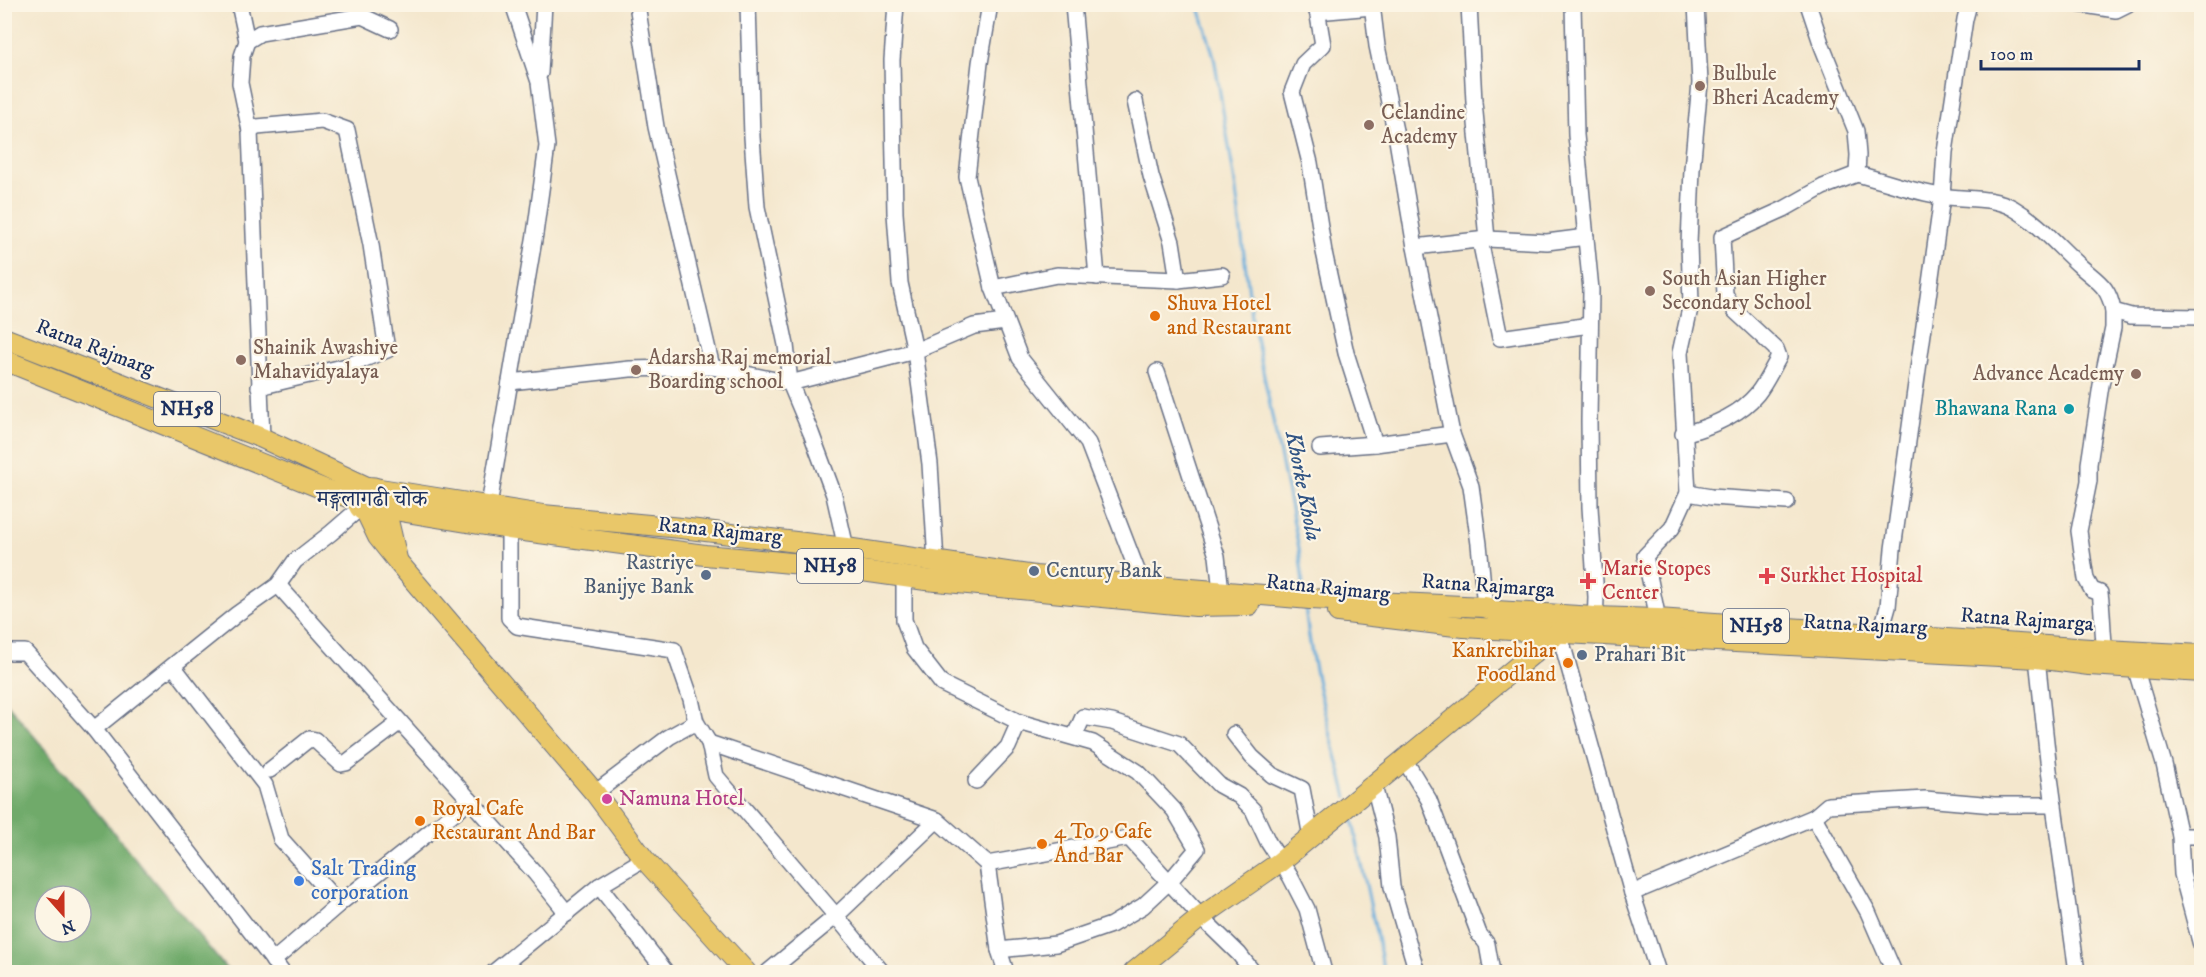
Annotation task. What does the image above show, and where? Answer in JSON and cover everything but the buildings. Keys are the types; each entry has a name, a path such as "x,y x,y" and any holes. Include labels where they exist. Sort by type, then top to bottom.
{"main road":[{"name":"Ratna Rajmarg","path":"4,338 262,438 370,502 489,505 543,515 681,528 846,548 1035,576 1221,591 1464,627 1527,622 1559,632 1595,626 1879,642 2037,658 2094,655 2135,667 2202,672"},
{"name":"Ratna Rajmarg","path":"4,360 326,490 370,502 486,526 705,555 1196,606 1277,599"},
{"path":"370,502 390,528 398,562 595,793 644,858 746,972"},
{"name":"Ratna Rajmarga","path":"1312,604 1485,607 1527,622 1595,626 1658,619 1879,642 2094,655 2202,655"},
{"path":"1134,972 1201,917 1280,862 1559,632"}],"street":[{"path":"239,4 247,41 242,56 240,83 250,131 262,438"},
{"path":"486,526 548,146 539,82 513,4"},
{"path":"539,82 544,4"},
{"path":"637,4 656,127 712,367"},
{"path":"748,4 752,137 757,207 786,345 790,383 812,433 834,495 846,548"},
{"path":"896,4 892,60 895,213 900,283 915,351 930,464 936,562"},
{"path":"990,4 980,63 967,177 993,288 1020,358 1088,443 1143,586"},
{"path":"1073,4 1097,277"},
{"path":"1470,4 1474,102 1484,239 1500,338 1590,326"},
{"path":"1573,4 1576,135 1591,290 1590,507 1596,597 1595,626"},
{"path":"1658,619 1645,556 1672,528 1688,493 1680,353 1691,304 1689,243 1692,169 1700,83 1696,4"},
{"path":"1808,4 1856,131 1857,174"},
{"path":"1879,642 1888,607 1893,549 1942,196 1949,119 1965,19 1970,4"},
{"path":"2078,4 2116,10 2128,4"},
{"path":"1375,444 1346,353 1324,252 1310,163 1292,92 1303,64 1323,45 1317,8 1372,6 1377,46 1397,140 1414,247 1452,434 1471,486 1483,571 1485,607"},
{"path":"247,41 260,33 358,10 390,29"},
{"path":"1135,101 1151,176 1172,242 1178,280"},
{"path":"250,131 256,127 322,121 347,130 371,245 387,350 347,366 259,387"},
{"path":"1683,434 1699,430 1739,412 1758,393 1779,357 1776,349 1735,311 1725,294 1722,237 1784,209 1823,187 1857,174 1942,196 1996,202 2012,207 2042,227 2081,267 2102,284 2111,297 2112,328 2089,464 2089,481 2079,531 2086,579 2092,590 2100,593 2104,617 2094,655"},
{"path":"1414,247 1484,239 1547,242 1586,237"},
{"path":"993,288 1057,275 1178,280 1222,275"},
{"path":"2113,311 2131,316 2202,317"},
{"path":"510,382 630,369 712,367 790,383 915,351 974,327 1005,322"},
{"path":"1157,372 1217,556 1221,591"},
{"path":"1320,448 1375,444 1452,434"},
{"path":"1688,493 1711,497 1787,502"},
{"path":"94,729 237,614 278,585 295,561 370,502"},
{"path":"509,529 509,618 517,626 674,650 692,699 696,722 709,743 716,776 882,972"},
{"path":"904,576 904,620 914,648 942,684 1019,722 1093,743 1138,772 1174,810 1197,849 1170,881 1143,906 1111,925 1056,944 999,950"},
{"path":"278,585 535,873 567,913"},
{"path":"1559,632 1632,893 1658,972"},
{"path":"4,652 25,652 94,729 277,967 339,904 470,800"},
{"path":"2037,658 2077,972"},
{"path":"172,666 265,785 281,839 339,904"},
{"path":"2135,667 2164,764 2180,836 2182,874 2202,949"},
{"path":"1074,737 1083,717 1112,722 1179,744 1219,785 1239,796 1253,810 1307,909 1324,972"},
{"path":"270,770 309,739 315,740 341,764 346,763 400,722"},
{"path":"595,793 669,737 696,722"},
{"path":"976,781 1008,747 1019,722"},
{"path":"1234,734 1252,757 1272,775 1302,789 1311,837"},
{"path":"709,743 937,820 987,864 999,950 1006,972"},
{"path":"1404,759 1429,800 1479,934 1487,944 1492,972"},
{"path":"1374,786 1387,837 1392,887 1417,972"},
{"path":"1632,893 1814,817 1828,805 1924,799 1994,805 2054,805"},
{"path":"1814,817 1869,912 1894,972"},
{"path":"768,972 836,916 937,820"},
{"path":"2180,836 2202,837"},
{"path":"987,864 1129,838 1201,917 1239,954 1253,972"},
{"path":"494,972 598,886 644,858"},
{"path":"598,886 666,972"}],"green space":[{"path":"4,701 5,701 229,972 5,972"}],"waterway":[{"name":"Khorke Khola","path":"1198,4 1214,57 1235,183 1252,317 1299,548 1304,592"},
{"name":"Khorke Khola","path":"1305,605 1317,678 1347,797"},
{"name":"Khorke Khola","path":"1351,813 1383,972"}],"place":[{"name":"Bulbule Bheri Academy","path":"1700,86"},
{"name":"Celandine Academy","path":"1369,125"},
{"name":"South Asian Higher Secondary School","path":"1650,291"},
{"name":"Shuva Hotel and Restaurant","path":"1155,316"},
{"name":"Shainik Awashiye Mahavidyalaya","path":"241,360"},
{"name":"Adarsha Raj memorial Boarding school","path":"636,370"},
{"name":"Advance Academy","path":"2136,374"},
{"name":"Bhawana Rana","path":"2069,409"},
{"name":"Century Bank","path":"1034,571"},
{"name":"Rastriye Banijye Bank","path":"706,575"},
{"name":"Surkhet Hospital","path":"1767,576"},
{"name":"Marie Stopes Center","path":"1588,581"},
{"name":"Prahari Bit","path":"1582,655"},
{"name":"Kankrebihar Foodland","path":"1568,663"},
{"name":"Namuna Hotel","path":"607,799"},
{"name":"Royal Cafe Restaurant And Bar","path":"420,821"},
{"name":"4 To 9 Cafe And Bar","path":"1042,844"},
{"name":"Salt Trading corporation","path":"299,881"}],"district":[{"name":"मङ्गलागढी चोक","path":"372,499"}]}
